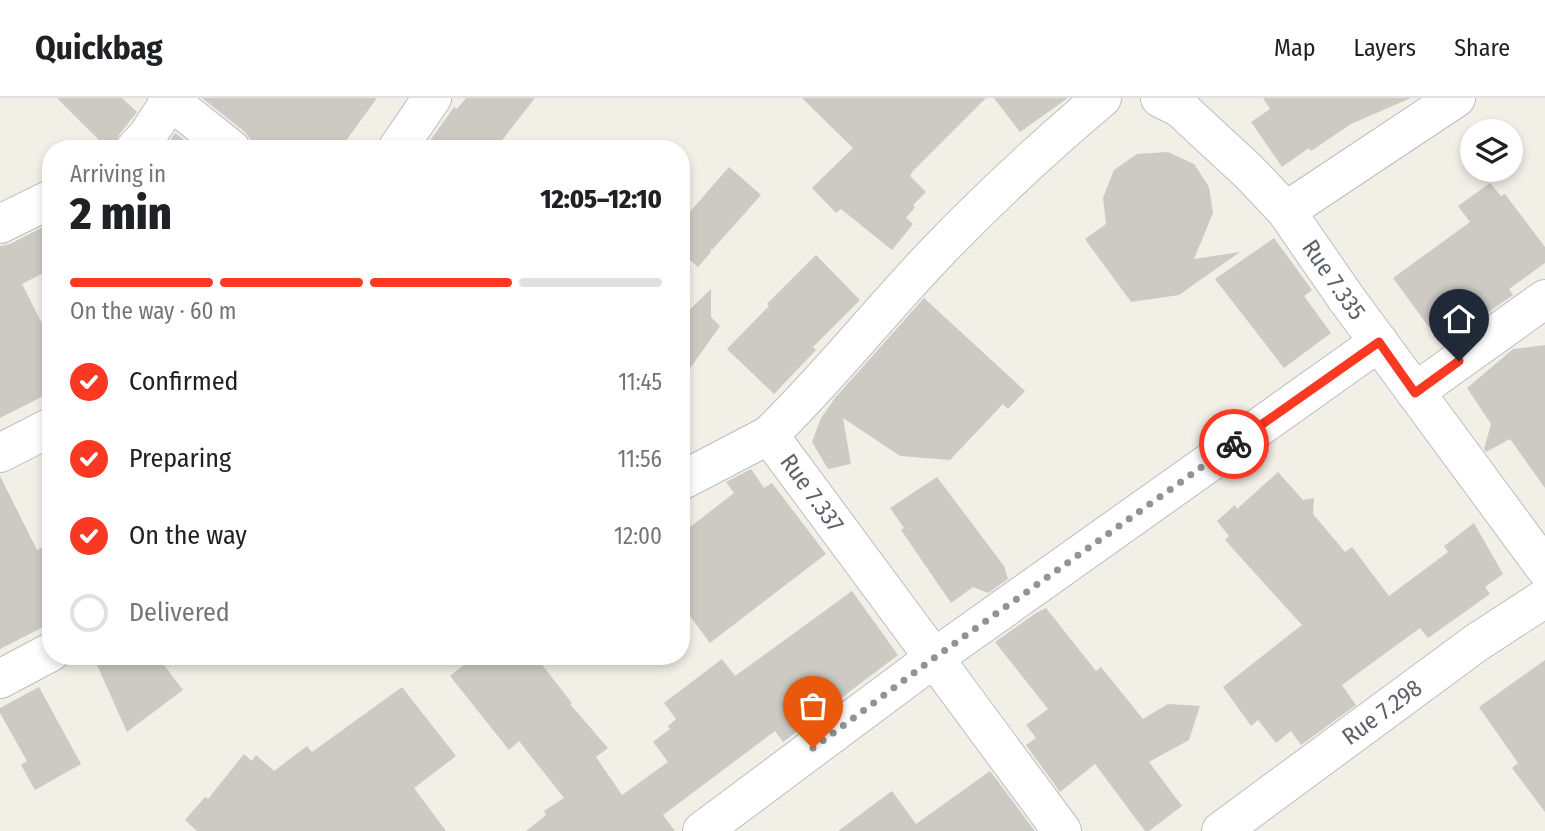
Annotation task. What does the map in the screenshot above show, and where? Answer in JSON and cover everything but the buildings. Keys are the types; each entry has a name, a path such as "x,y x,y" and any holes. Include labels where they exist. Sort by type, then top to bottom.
{"street":[{"path":"403,140 432,98"},
{"name":"Rue 7.337","path":"1062,831 769,435 802,403 938,250 1037,153 1102,98"},
{"path":"1286,211 1456,98"},
{"path":"143,140 170,99 220,140"},
{"name":"Rue 7.335","path":"1170,103 1249,172 1286,211 1415,393 1545,568"},
{"path":"0,225 42,204"},
{"path":"1415,393 1545,299"},
{"path":"702,831 934,658 1379,342"},
{"path":"0,453 42,432"},
{"path":"690,476 769,435"},
{"name":"Rue 7.298","path":"1222,831 1476,643 1545,598"},
{"path":"0,679 42,657"}],"way so far":[{"path":"813,748 934,658 1234,444"}],"route":[{"path":"1234,444 1379,342 1415,393 1459,361"}]}
